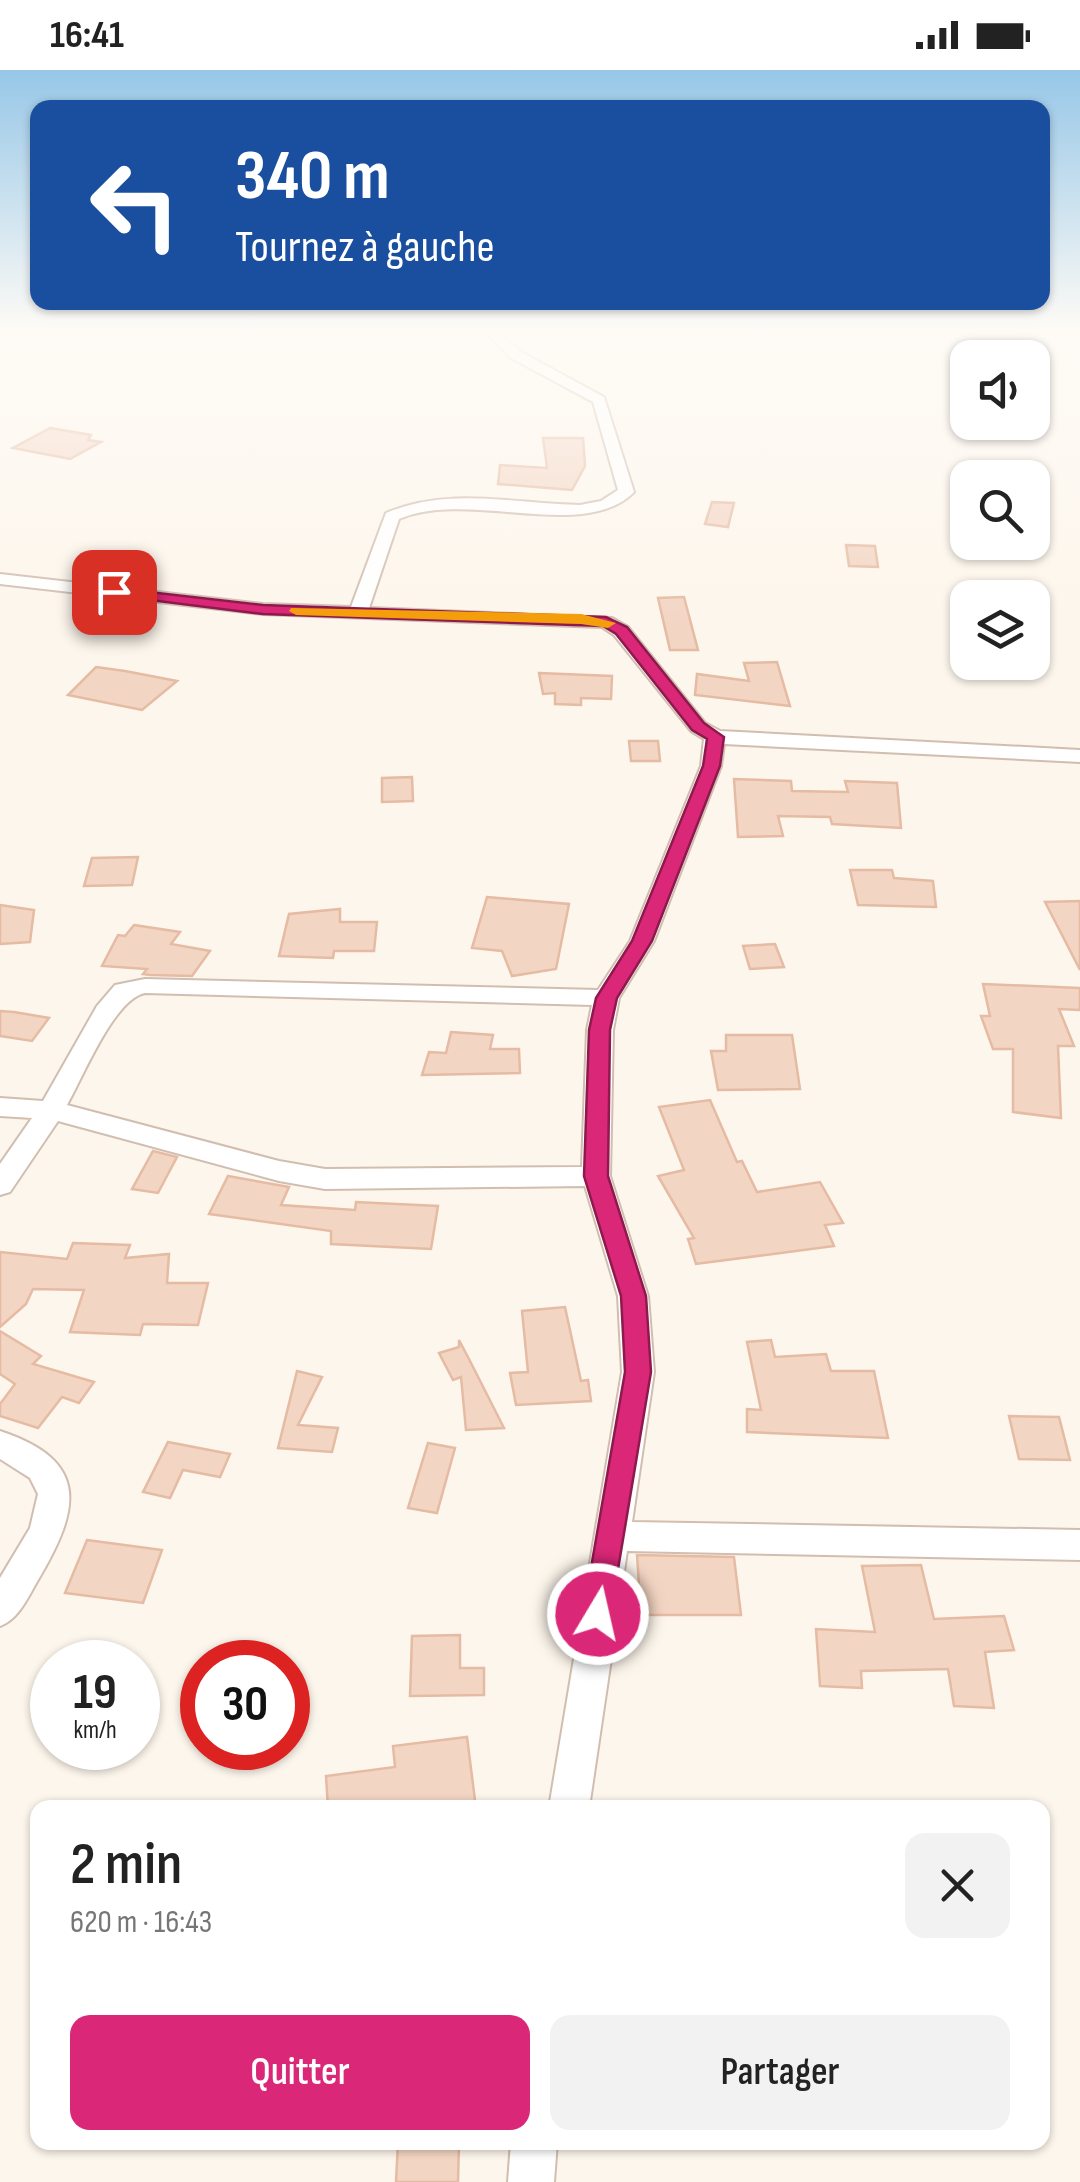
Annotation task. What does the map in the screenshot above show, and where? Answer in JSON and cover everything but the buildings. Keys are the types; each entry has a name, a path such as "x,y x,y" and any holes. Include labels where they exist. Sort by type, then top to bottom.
{"street":[{"path":"358,613 392,516 406,507 448,500 580,510 617,501 626,492 607,429"},
{"path":"0,579 263,610 606,622 621,630 698,726 715,737 1080,756"},
{"path":"570,1800 638,1372 633,1296 596,1176 600,1030 606,998 642,941 711,766 715,737"},
{"path":"0,1184 52,1110 106,1011 124,990 145,986 606,998"},
{"path":"0,1108 52,1110 279,1171 325,1179 596,1176"},
{"path":"0,1444 28,1458 51,1478 56,1506 0,1610"},
{"path":"610,1536 1080,1545"},
{"path":"531,2182 533,2150"}],"slow traffic":[{"path":"296,611 608,623"}],"route":[{"path":"114,592 263,610 606,622 621,630 688,717 715,737 711,766 642,941 606,998 600,1030 596,1176 633,1296 638,1372 598,1614"}]}
